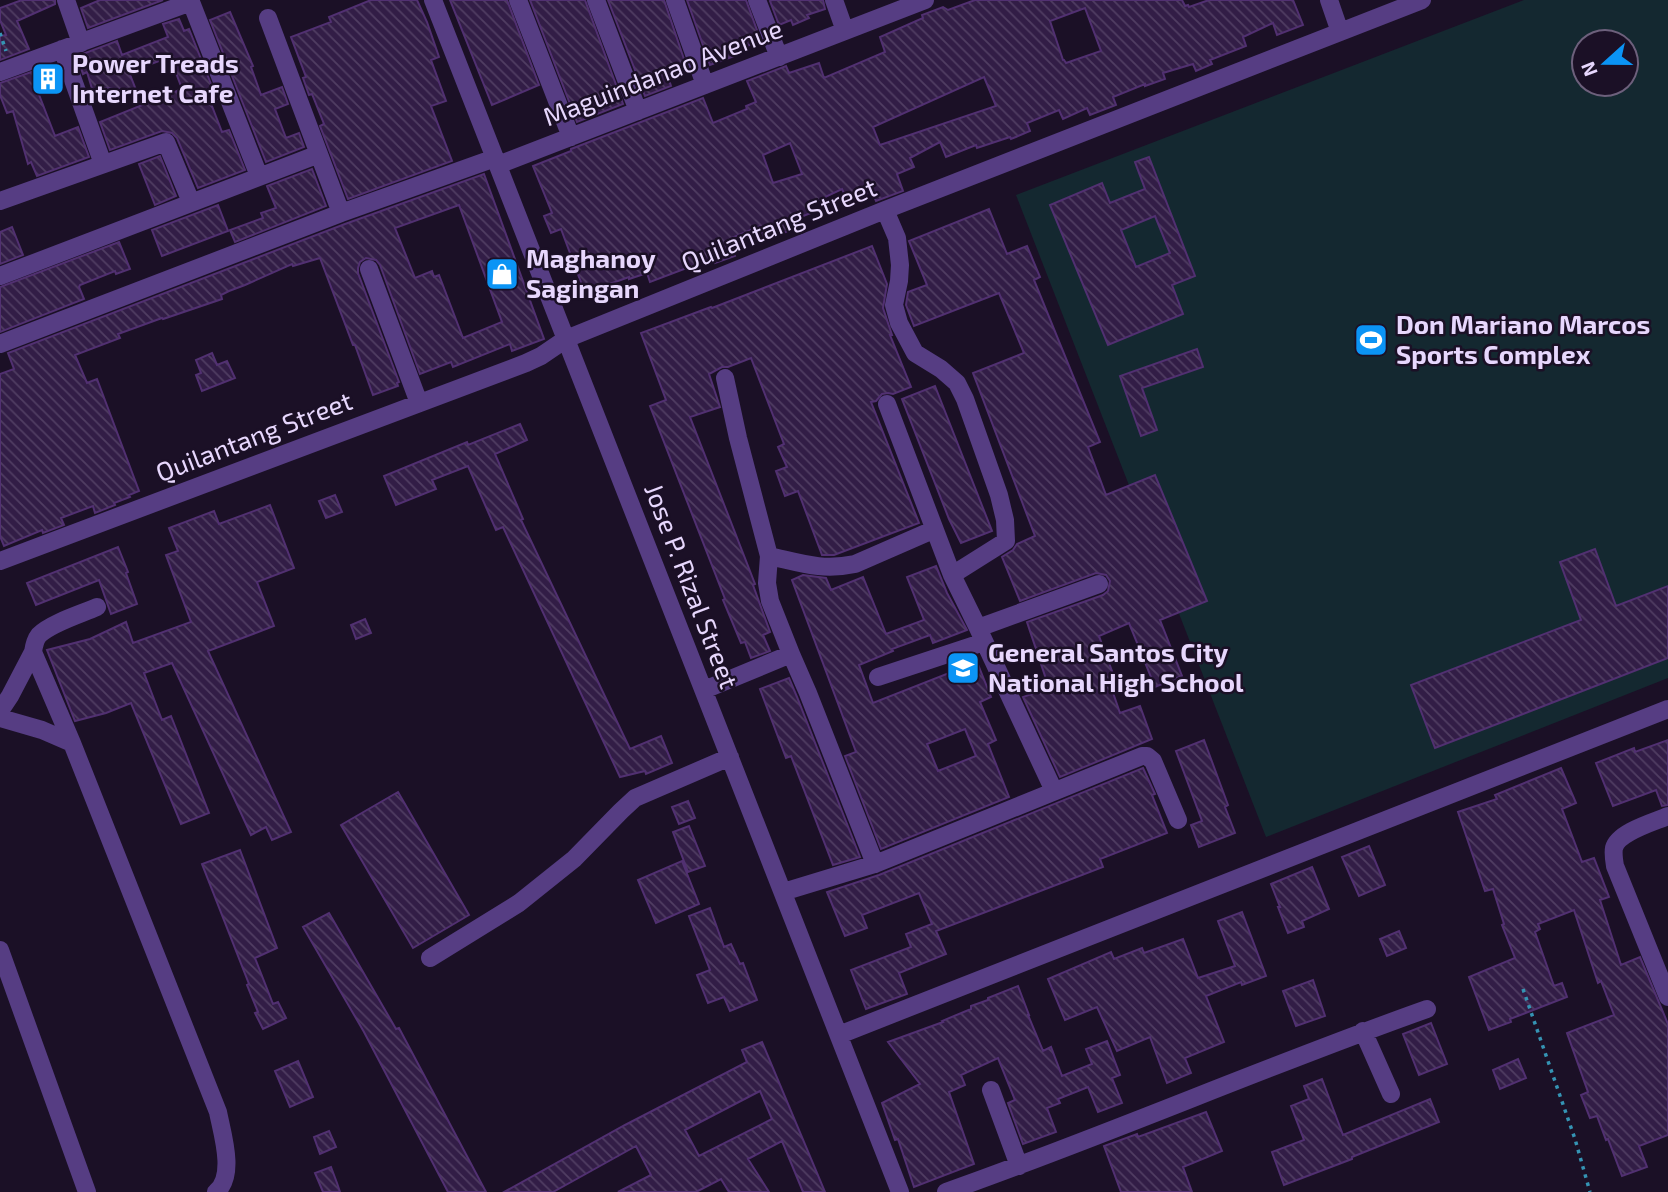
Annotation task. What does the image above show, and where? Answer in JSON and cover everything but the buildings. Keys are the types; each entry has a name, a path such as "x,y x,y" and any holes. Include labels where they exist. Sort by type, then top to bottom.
{"street":[{"path":"66,0 81,43"},
{"name":"Jose P. Rizal Street","path":"433,0 900,1192"},
{"path":"517,0 571,137"},
{"path":"596,0 638,111"},
{"path":"675,0 705,85"},
{"path":"757,0 779,57"},
{"path":"834,0 845,31"},
{"path":"1329,0 1340,32"},
{"name":"Quilantang Street","path":"0,561 526,363 566,339 885,210 1422,0"},
{"name":"Maguindanao Avenue","path":"0,344 341,213 571,137 920,1"},
{"path":"0,72 191,2 259,176"},
{"path":"268,18 341,213"},
{"path":"62,49 103,164"},
{"path":"0,201 166,142 191,202"},
{"path":"0,276 319,154"},
{"path":"885,210 897,238 900,281 894,305 899,323 915,353 957,383 999,495 1005,520 1006,541 952,575"},
{"path":"369,269 419,403"},
{"path":"725,378 769,556 766,583 770,601 875,864"},
{"path":"887,404 952,575 1054,791"},
{"path":"769,556 816,567 843,566 855,564 933,530"},
{"path":"878,677 1099,584"},
{"path":"0,710 33,652 38,636 47,628 97,607"},
{"path":"33,652 72,743 218,1112 228,1163 221,1188 216,1192"},
{"path":"704,690 791,654"},
{"path":"839,1035 1668,709"},
{"path":"0,718 42,730 72,743"},
{"path":"783,892 875,864 1142,756 1153,761 1178,820"},
{"path":"429,958 519,903 574,859 635,798 730,757"},
{"path":"1666,984 1615,866 1614,848 1617,841 1629,832 1668,816"},
{"path":"0,950 87,1192"},
{"path":"946,1192 1363,1031 1427,1009"},
{"path":"1363,1031 1391,1094"},
{"path":"991,1090 1019,1166"}],"path":[{"path":"1524,989 1575,1139 1590,1192"}],"shaded area":[{"name":"Don Mariano Marcos Sports Complex","path":"1524,0 1668,0 1668,678 1266,837 1016,195"}],"place":[{"name":"Power Treads Internet Cafe","path":"48,79"},
{"name":"Maghanoy Sagingan","path":"502,274"},
{"name":"Don Mariano Marcos Sports Complex","path":"1371,340"},
{"name":"General Santos City National High School","path":"963,668"}]}
